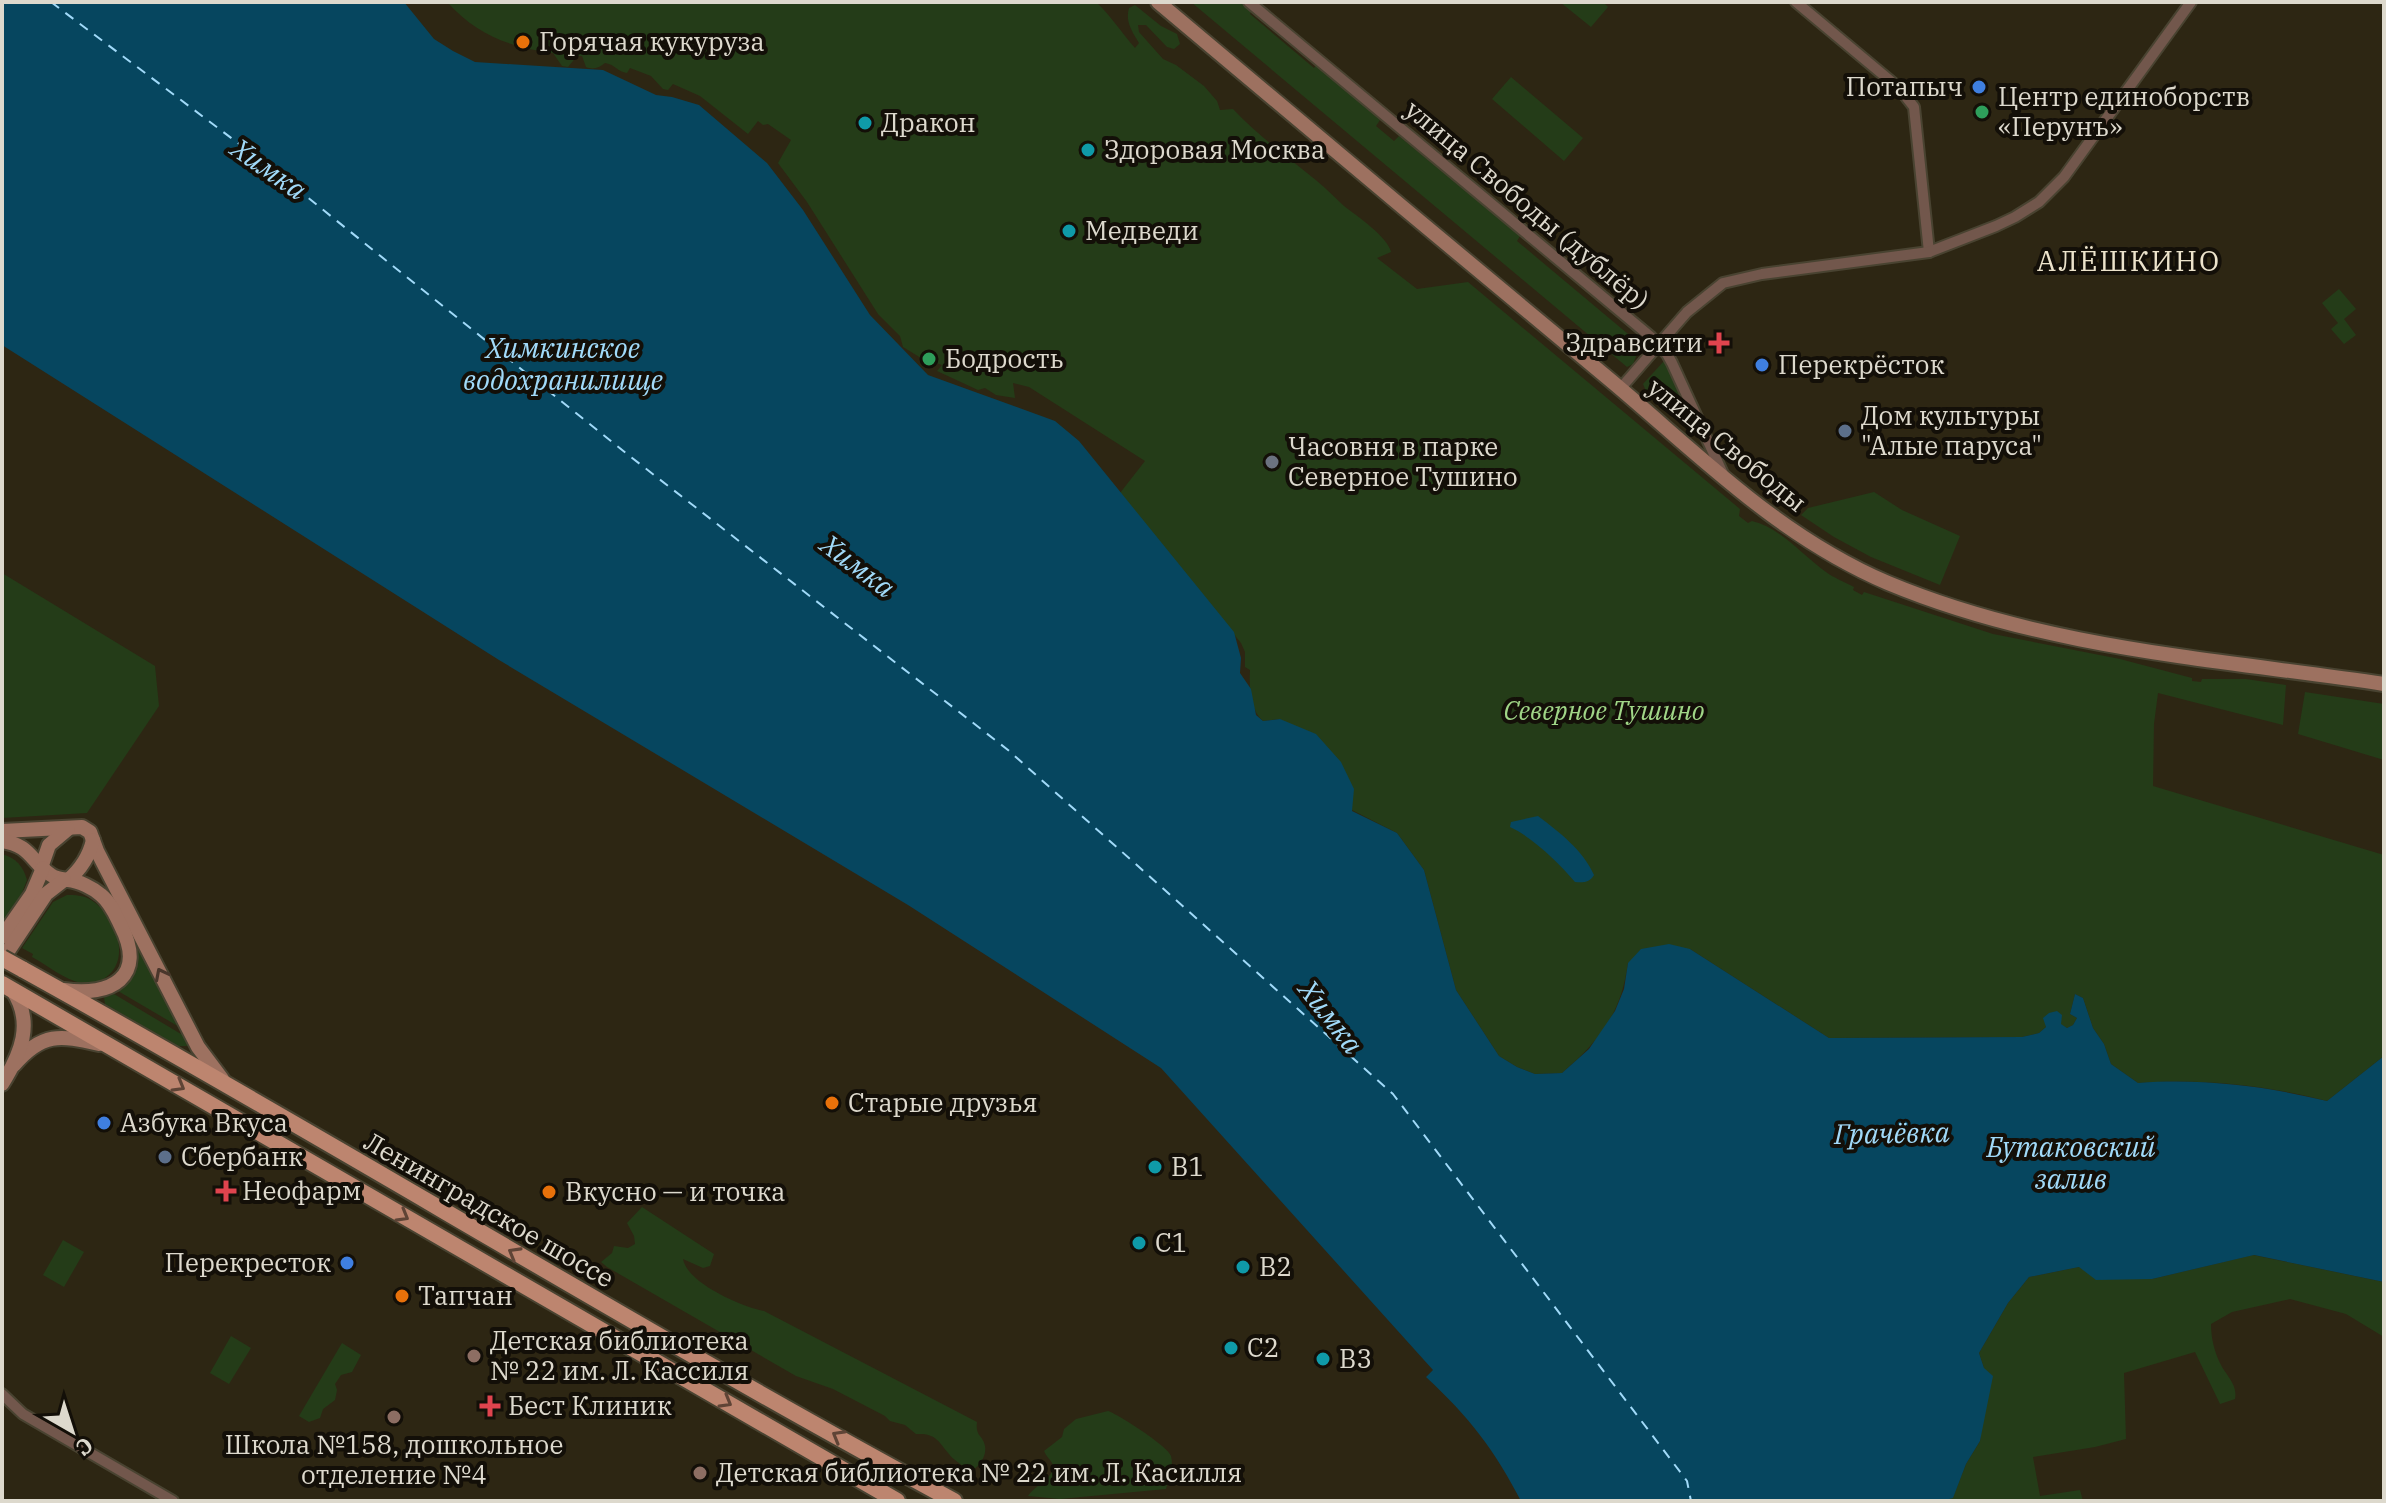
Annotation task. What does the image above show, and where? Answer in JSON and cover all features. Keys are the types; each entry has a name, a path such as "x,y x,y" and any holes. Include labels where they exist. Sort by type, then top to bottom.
{"main road":[{"name":"улица Свободы","path":"1158,2 1726,481 1787,527 1861,570 1937,601 2078,640 2201,661 2384,684"},
{"path":"2,937 32,894 49,845 68,829"},
{"path":"2,831 87,829 198,1047 214,1071 231,1088"},
{"path":"2,959 46,894 81,867 93,840"},
{"path":"2,841 22,848 52,876 93,889 104,897 127,937 130,956 125,973 110,988 79,992 57,989"},
{"name":"Ленинградское шоссе","path":"2,959 954,1501"},
{"path":"2,1084 22,1045 24,1020 18,999 8,988"},
{"name":"Ленинградское шоссе","path":"8,988 895,1500"},
{"path":"14,1065 32,1046 53,1037 70,1037 111,1047"}],"street":[{"name":"улица Свободы (дублёр)","path":"1249,2 1651,337 1672,363 1726,481"},
{"path":"1796,2 1899,88 1914,107 1929,252"},
{"path":"1620,389 1696,304 1732,279 1929,252 1996,226 2032,207 2050,192 2086,148 2191,2"},
{"path":"2,1394 23,1414 173,1501"}],"green space":[{"name":"Северное Тушино","path":"447,2 1096,2 1135,48 1139,43 1128,18 1129,8 1135,5 1161,26 1177,34 1180,44 1174,49 1167,47 1146,25 1138,25 1139,32 1163,59 1204,86 1217,101 1220,110 1233,109 1378,233 1391,252 1377,258 1417,289 1468,282 1740,509 1739,516 1748,523 1752,521 1772,530 1826,572 1854,587 1853,590 1993,634 2120,659 2192,678 2192,681 2246,679 2286,685 2283,725 2158,693 2153,786 2384,855 2384,1056 2327,1101 2233,1084 2186,1081 2138,1083 2111,1064 2104,1044 2093,1028 2083,998 2075,994 2070,1014 2077,1018 2073,1025 2067,1028 2060,1024 2060,1020 2045,1020 2046,1027 2039,1033 2022,1037 1829,1038 1690,949 1628,963 1620,997 1607,1025 1562,1073 1535,1074 1517,1067 1499,1056 1456,990 1424,870 1397,833 1352,810 1280,719 1263,721 1255,711 1251,698 1250,670 1245,667 1245,652 1241,643 1120,493 1145,461 1029,387 1013,383 1015,398 996,395 985,388 978,390 937,371 942,365 921,358 903,347 900,336 878,314 807,202 778,163 791,140 768,124 758,121 748,134 700,96 673,84 668,90 663,89 651,76 630,68 627,73 605,63 589,68 582,56 577,56 568,67 562,66 553,53 508,43 482,31"},
{"path":"1191,2 1243,2 1252,10 1250,14 1314,68 1317,64 1380,120 1376,126 1394,141 1399,136 1520,236 1517,241 1640,344 1645,339 1633,364 1627,367"},
{"path":"1560,2 1603,2 1608,7 1591,27"},
{"path":"1511,77 1583,138 1564,161 1492,99"},
{"path":"2339,289 2356,309 2344,319 2356,335 2344,344 2331,329 2338,323 2322,303"},
{"path":"1664,361 1687,411 1685,417 1677,418 1646,391 1643,384"},
{"path":"1874,492 1902,510 1960,536 1940,585 1871,557 1801,515 1808,508"},
{"path":"2,573 155,666 159,706 87,813 2,818"},
{"path":"2305,692 2384,704 2384,760 2298,734"},
{"path":"2,854 18,863 27,880 2,923"},
{"path":"67,895 85,897 100,907 118,938 118,960 113,970 105,978 91,984 69,979 22,948 53,902"},
{"path":"134,938 181,1028 118,991 134,967"},
{"path":"114,994 186,1037 191,1046 176,1046 105,1004 104,997"},
{"path":"642,1207 714,1254 710,1266 703,1268 683,1259 694,1277 705,1285 743,1305 764,1311 977,1422 977,1431 985,1446 981,1462 969,1472 932,1436 916,1434 905,1425 890,1421 833,1389 796,1376 607,1267 601,1262 612,1253 614,1246 628,1248 635,1244 627,1223"},
{"path":"63,1240 84,1252 64,1287 43,1275"},
{"path":"2253,1255 2384,1282 2384,1337 2346,1314 2290,1299 2232,1312 2211,1324 2211,1329 2216,1354 2233,1384 2235,1399 2220,1404 2195,1352 2124,1373 2126,1439 2033,1457 2040,1496 2080,1490 2083,1501 1941,1501 1953,1497 1966,1464 1980,1441 1984,1368 1979,1353 2008,1303 2029,1277 2079,1267 2152,1279"},
{"path":"231,1336 251,1348 229,1384 210,1373"},
{"path":"342,1343 361,1355 352,1372 341,1375 335,1384 335,1400 323,1409 320,1418 309,1422 299,1416"},
{"path":"1108,1411 1142,1431 1171,1456 1166,1489 1060,1499 1028,1496 1052,1472 1052,1463 1044,1451 1062,1437 1064,1429 1076,1419"}],"water":[{"name":"Химкинское водохранилище","path":"2,2 404,2 434,39 475,62 603,70 656,95 699,105 767,163 803,210 870,315 928,375 1055,421 1079,441 1234,632 1241,658 1240,673 1251,689 1256,715 1263,721 1280,719 1316,734 1341,762 1354,789 1352,811 1397,833 1424,870 1456,990 1499,1056 1535,1074 1562,1073 1589,1049 1615,1011 1624,989 1628,963 1641,949 1669,944 1690,949 1829,1038 2022,1037 2039,1033 2046,1027 2043,1018 2057,1011 2062,1015 2061,1024 2067,1028 2073,1025 2077,1018 2070,1014 2075,994 2083,998 2093,1028 2104,1044 2111,1064 2138,1083 2233,1084 2327,1101 2384,1056 2384,1282 2254,1255 2152,1279 2096,1280 2079,1267 2029,1277 2008,1303 1979,1353 1984,1368 1993,1376 1980,1441 1966,1464 1953,1498 1941,1501 1521,1501 1480,1435 1426,1377 1433,1370 1161,1068 908,905 499,660 2,345"},
{"path":"1538,816 1577,850 1594,875 1591,879 1575,882 1545,851 1510,827 1511,822"}],"ferry route":[{"path":"51,2 271,168 627,454 1008,750 1393,1094 1687,1481 1691,1501"}],"place":[{"name":"Горячая кукуруза","path":"523,42"},
{"name":"Потапыч","path":"1979,87"},
{"name":"Центр единоборств «Перунъ»","path":"1982,112"},
{"name":"Дракон","path":"865,123"},
{"name":"Здоровая Москва","path":"1088,150"},
{"name":"Медведи","path":"1069,231"},
{"name":"Здравсити","path":"1719,343"},
{"name":"Бодрость","path":"929,359"},
{"name":"Перекрёсток","path":"1762,365"},
{"name":"Дом культуры \"Алые паруса\"","path":"1845,431"},
{"name":"Часовня в парке Северное Тушино","path":"1272,462"},
{"name":"Старые друзья","path":"832,1103"},
{"name":"Азбука Вкуса","path":"104,1123"},
{"name":"Сбербанк","path":"165,1157"},
{"name":"B1","path":"1155,1167"},
{"name":"Неофарм","path":"226,1191"},
{"name":"Вкусно — и точка","path":"549,1192"},
{"name":"C1","path":"1139,1243"},
{"name":"Перекресток","path":"347,1263"},
{"name":"B2","path":"1243,1267"},
{"name":"Тапчан","path":"402,1296"},
{"name":"C2","path":"1231,1348"},
{"name":"Детская библиотека № 22 им. Л. Кассиля","path":"474,1356"},
{"name":"B3","path":"1323,1359"},
{"name":"Бест Клиник","path":"490,1406"},
{"name":"Школа №158, дошкольное отделение №4","path":"394,1417"},
{"name":"Детская библиотека № 22 им. Л. Касилля","path":"700,1473"}],"district":[{"name":"АЛЁШКИНО","path":"2129,261"}],"water label":[{"name":"Химка","path":"269,169"},
{"name":"Химка","path":"858,566"},
{"name":"Химка","path":"1331,1017"},
{"name":"Грачёвка","path":"1892,1133"},
{"name":"Бутаковский залив","path":"2071,1163"}]}
